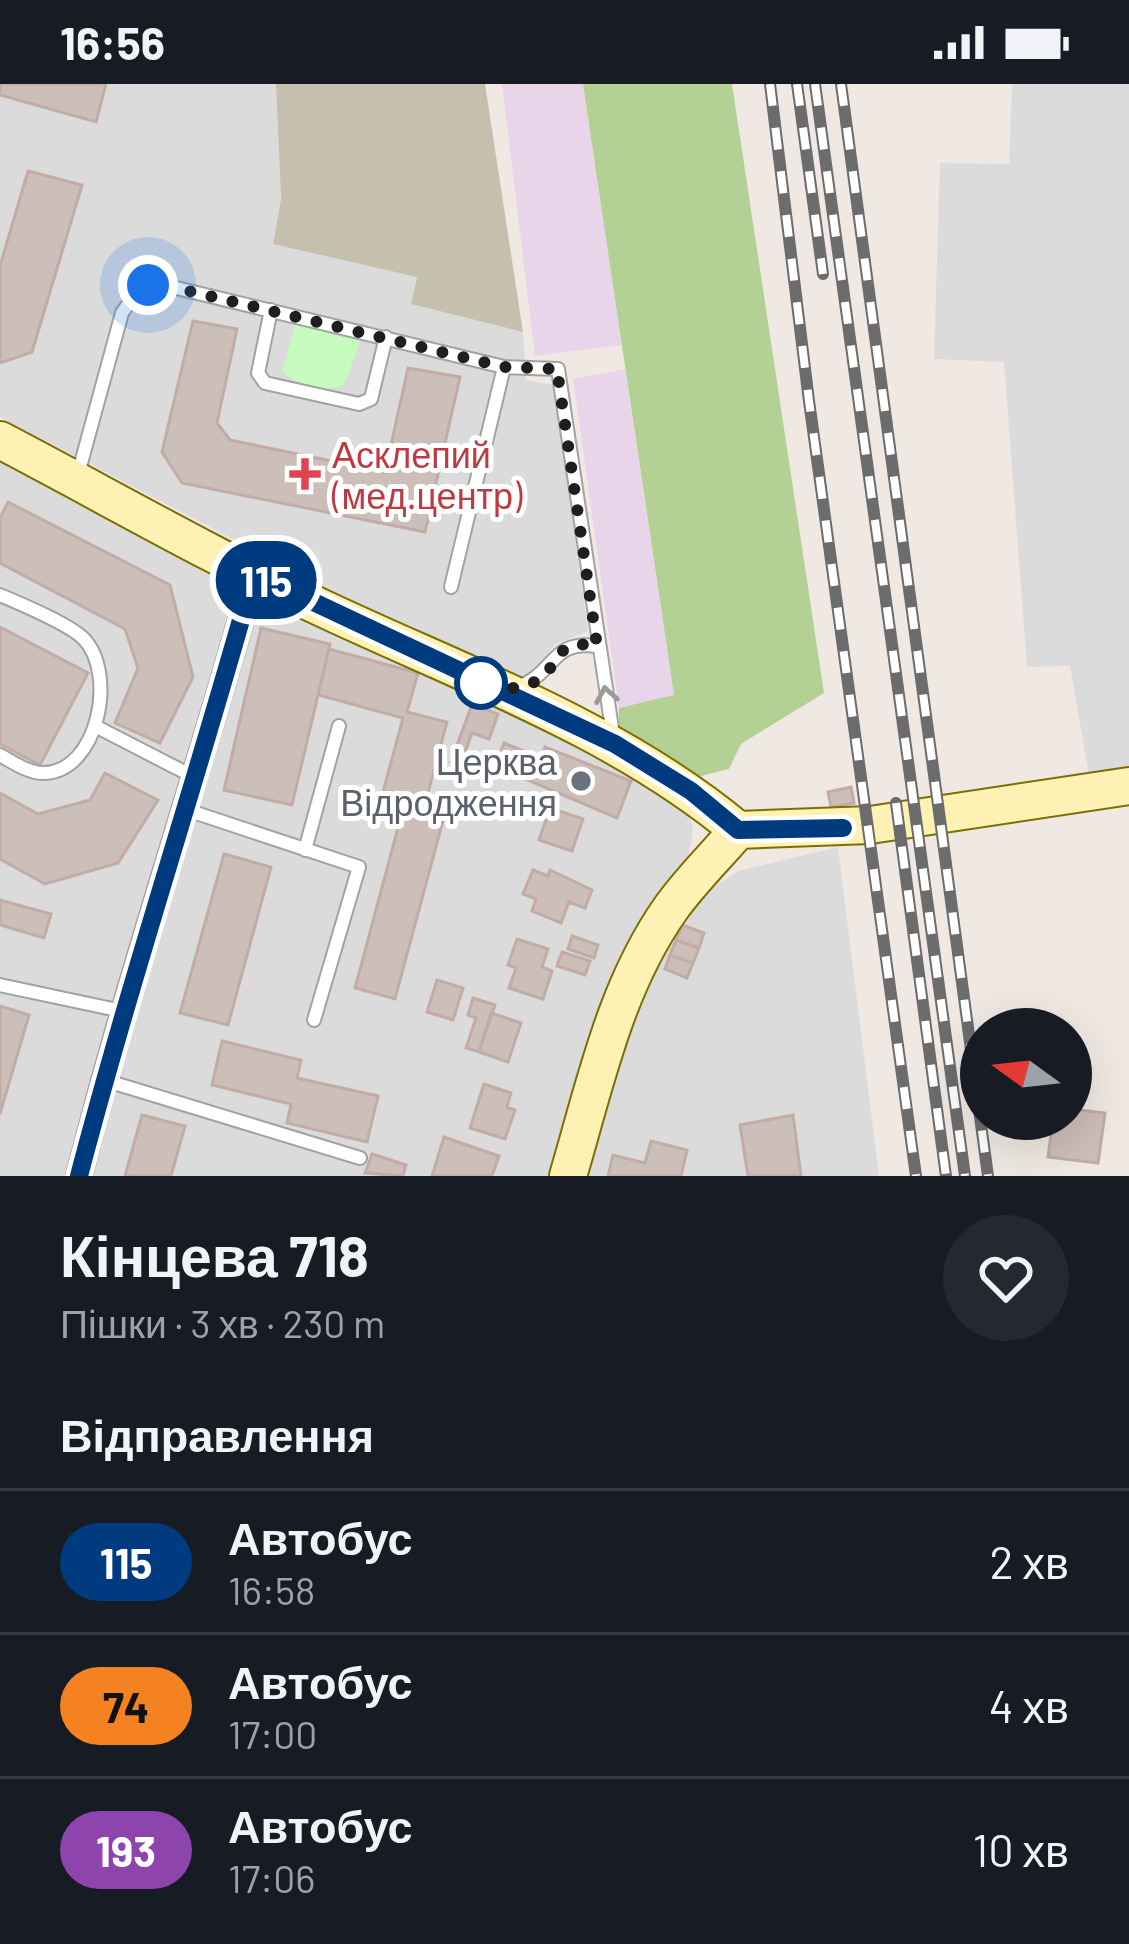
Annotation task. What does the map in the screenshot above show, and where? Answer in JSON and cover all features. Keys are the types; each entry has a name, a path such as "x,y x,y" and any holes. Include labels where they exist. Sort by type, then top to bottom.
{"street":[{"path":"0,440 254,574 615,744 691,791 738,830 843,828 1129,786"},
{"path":"79,1176 122,1012 187,810 254,574"},
{"path":"568,1176 612,1024 643,954 672,907 738,830"}],"lane":[{"path":"77,479 122,313 148,285 504,367 557,369 615,744"},
{"path":"272,310 258,374 265,383 359,404 371,399 386,338"},
{"path":"451,587 504,367"},
{"path":"0,595 82,638 95,658 102,688 97,727 63,767 42,773 0,755"},
{"path":"497,690 519,688 544,675 557,653 578,643 597,646"},
{"path":"305,850 339,726"},
{"path":"97,727 196,779"},
{"path":"187,810 359,867 314,1020"},
{"path":"0,985 122,1012"},
{"path":"103,1079 360,1158"}],"shaded area":[{"path":"0,84 276,84 281,199 273,243 417,277 411,304 523,332 526,380 554,385 588,631 554,645 540,666 515,682 687,807 693,830 688,858 672,885 556,1176 0,1176 0,460 237,580 248,547 0,417"},
{"path":"276,84 485,84 523,332 411,304 417,277 273,244 281,199"},
{"path":"502,84 583,84 622,345 535,356"},
{"path":"1012,84 1129,84 1129,767 1089,775 1070,666 1027,667 1004,362 934,359 940,163 1009,164"},
{"path":"625,369 674,696 619,708 573,379"},
{"path":"838,847 879,1176 580,1176 623,1026 693,900 738,871"}],"green space":[{"path":"583,84 732,84 824,693 741,744 729,769 689,779 619,739 619,708 674,695"},
{"path":"308,318 361,338 344,385 311,386 282,371 296,323"}],"building":[{"path":"0,84 106,84 96,122 0,95"},
{"path":"28,171 82,185 32,352 0,363 0,266"},
{"path":"193,321 237,329 217,423 230,440 385,472 408,368 460,377 425,532 182,483 162,452"},
{"path":"8,502 170,585 193,677 160,743 115,723 138,668 125,629 0,563 0,518"},
{"path":"0,627 88,673 40,765 0,744"},
{"path":"261,628 330,644 292,805 224,790"},
{"path":"329,649 418,673 407,712 447,722 423,811 444,817 395,999 355,988 403,809 380,803 403,718 318,695"},
{"path":"472,704 498,714 489,739 472,733 465,752 477,756 471,770 451,762"},
{"name":"Церква Відродження","path":"504,743 541,758 545,747 631,781 617,818 495,766"},
{"path":"105,773 158,800 118,863 45,884 0,859 0,793 38,814 90,800"},
{"path":"851,787 854,803 831,807 828,792"},
{"path":"550,808 583,819 572,851 539,840"},
{"path":"224,854 271,867 228,1025 180,1013"},
{"path":"533,870 548,876 550,870 592,890 585,908 569,902 561,923 532,911 536,899 523,894"},
{"path":"0,900 51,914 44,938 0,925"},
{"path":"682,925 704,933 699,948 676,940"},
{"path":"572,936 598,945 594,958 568,949"},
{"path":"517,939 548,949 542,967 552,971 543,999 509,988 516,968 508,965"},
{"path":"676,940 699,948 693,963 670,955"},
{"path":"562,952 590,961 585,975 557,966"},
{"path":"670,955 693,963 687,978 665,969"},
{"path":"437,980 463,988 453,1020 427,1012"},
{"path":"473,998 495,1005 479,1052 466,1048 476,1018 468,1015"},
{"path":"0,1006 29,1015 0,1114"},
{"path":"491,1013 521,1023 508,1062 479,1052"},
{"path":"222,1041 301,1060 297,1078 378,1096 367,1142 287,1123 291,1104 212,1085"},
{"path":"484,1084 511,1093 507,1107 515,1110 505,1139 470,1128"},
{"path":"1092,1111 1105,1113 1098,1163 1048,1157 1050,1140 1092,1140"},
{"path":"142,1115 185,1126 171,1176 125,1176"},
{"path":"793,1115 801,1176 748,1176 740,1125"},
{"path":"444,1137 499,1156 492,1176 432,1176"},
{"path":"651,1141 687,1150 681,1176 608,1176 613,1155 645,1163"},
{"path":"372,1154 406,1165 403,1176 365,1173"}],"railway":[{"path":"770,84 916,1176"},
{"path":"797,84 823,274"},
{"path":"815,84 965,1176"},
{"path":"841,84 988,1176"},
{"path":"896,803 946,1176"}],"bus line":[{"name":"115","path":"79,1176 123,1006 196,779 254,574 615,744 691,791 738,830 843,828"}],"place":[{"name":"Асклепий (мед.центр)","path":"305,474"},
{"name":"Церква Відродження","path":"581,781"}],"route":[{"path":"148,285 504,367 557,369 597,646 578,643 557,653 544,675 519,688 497,690 481,683"}]}
